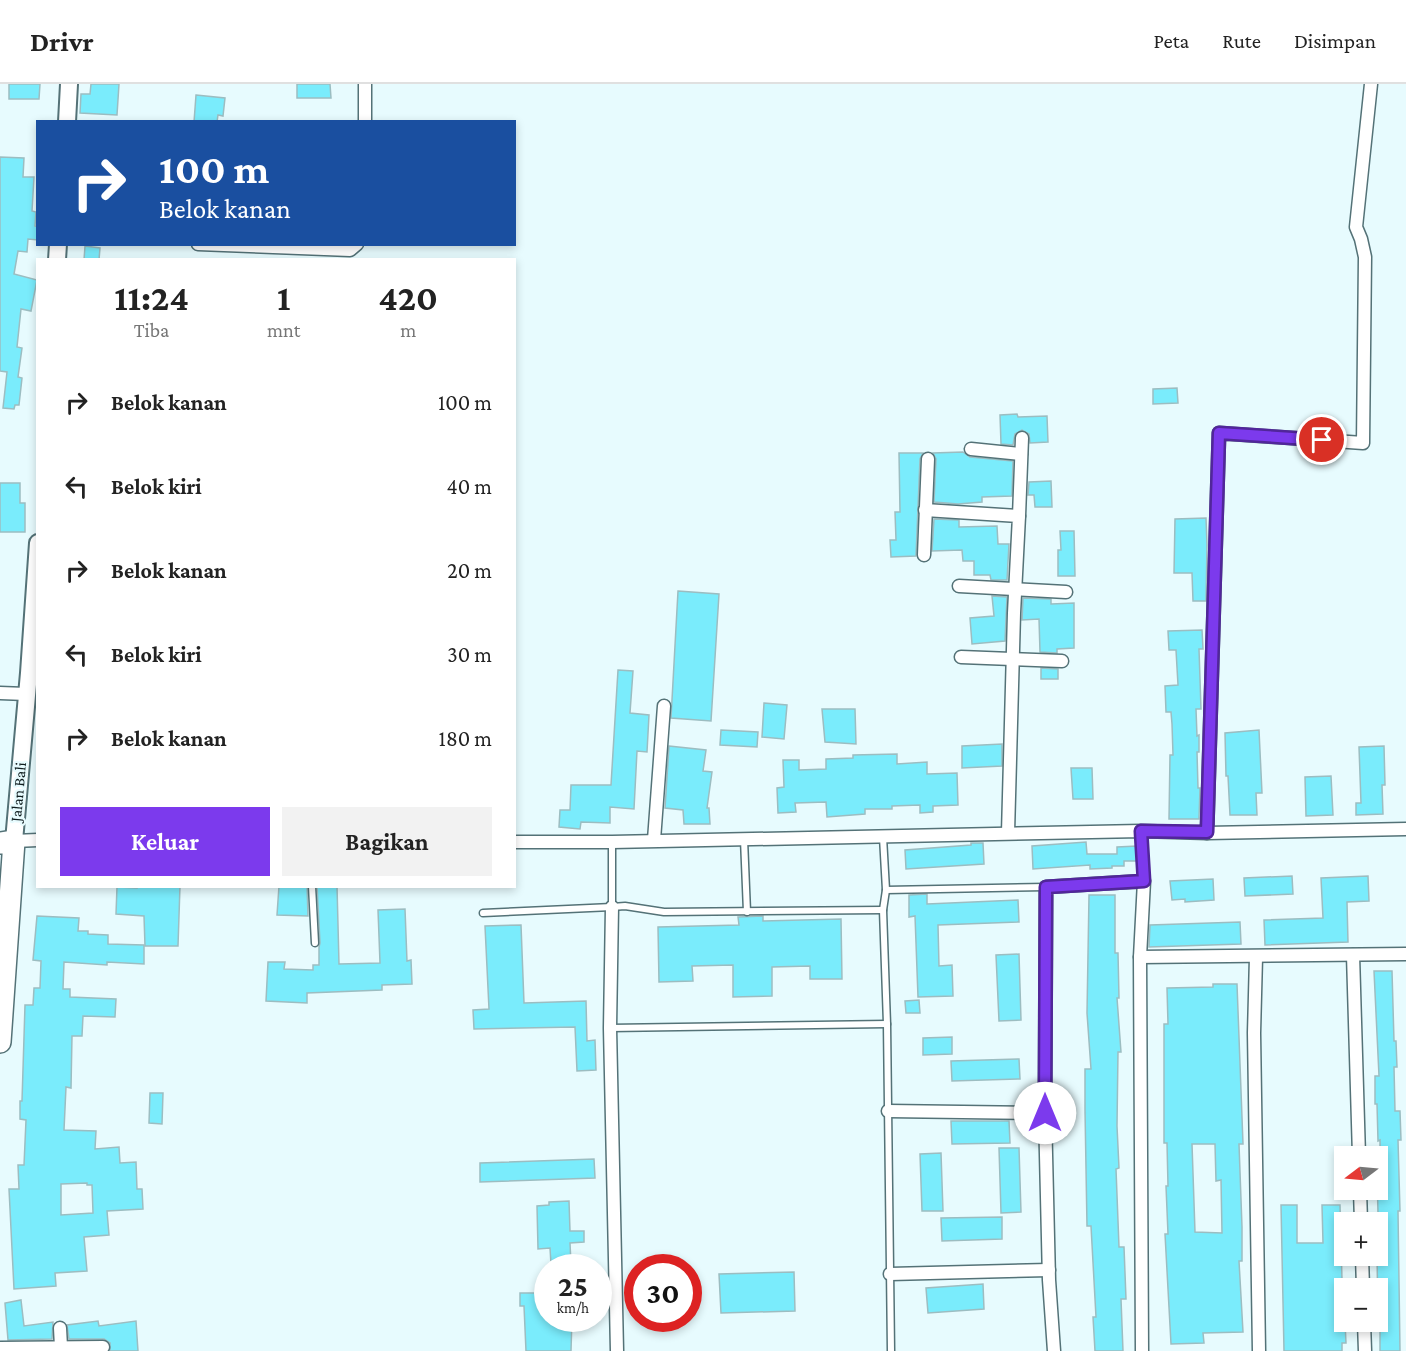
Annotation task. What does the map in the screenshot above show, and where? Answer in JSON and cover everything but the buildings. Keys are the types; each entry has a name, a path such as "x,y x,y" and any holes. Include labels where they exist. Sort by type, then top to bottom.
{"highway":[{"name":"Jalan Bali","path":"0,1042 7,842"}],"main road":[{"path":"66,120 69,84"},
{"name":"Jalan Bali","path":"7,842 30,681 36,578"}],"street":[{"path":"365,84 365,120"},
{"path":"1207,832 1219,433 1363,444 1365,257 1356,227 1371,84"},
{"path":"249,246 350,250 355,246"},
{"path":"1008,833 1022,438"},
{"path":"971,449 1022,454"},
{"path":"924,555 928,459"},
{"path":"925,510 1019,516"},
{"path":"959,586 1066,592"},
{"path":"961,657 1062,661"},
{"path":"0,693 30,681"},
{"path":"654,840 664,706"},
{"path":"516,842 1141,831 1406,829"},
{"path":"7,842 36,840"},
{"path":"1054,1351 1049,1270 1045,1113 1046,887 1144,881 1140,957 1143,1351"},
{"path":"612,907 609,1028 617,1351"},
{"path":"1140,957 1406,954"},
{"path":"1353,955 1359,1146"},
{"path":"1256,957 1254,1045 1259,1351"},
{"path":"888,1112 1045,1113"},
{"path":"890,1274 1049,1270"},
{"path":"60,1328 62,1347"},
{"path":"1364,1332 1365,1351"},
{"path":"0,1348 103,1347"}],"lane":[{"path":"1141,831 1144,881"},
{"path":"883,837 886,890 883,910 887,1024 891,1351"},
{"path":"744,839 747,912"},
{"path":"612,842 612,907"},
{"path":"886,890 1046,887"},
{"path":"312,888 315,943"},
{"path":"483,913 625,906 664,912 883,910"},
{"path":"609,1028 887,1024"}],"route":[{"path":"1045,1113 1046,887 1144,881 1141,831 1207,832 1219,433 1322,440"}]}
